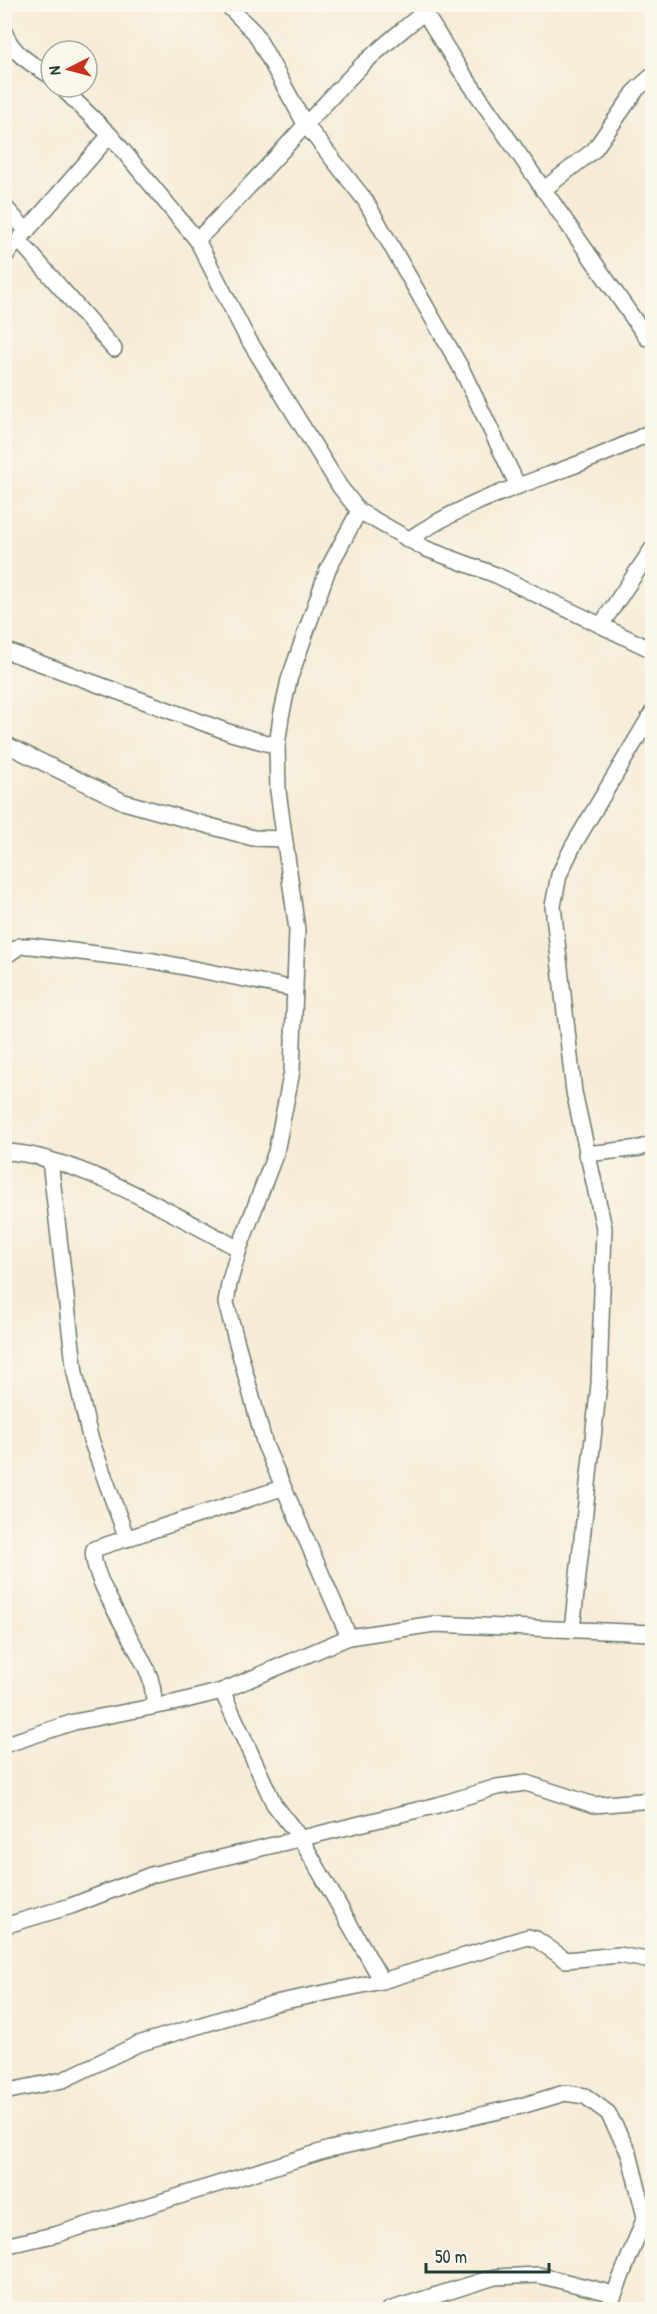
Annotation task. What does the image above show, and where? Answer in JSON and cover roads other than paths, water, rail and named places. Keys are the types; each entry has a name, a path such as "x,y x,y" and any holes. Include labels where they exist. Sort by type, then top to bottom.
{"street":[{"path":"225,4 255,33 305,124 365,200 461,368 518,486"},
{"path":"197,240 254,184 305,124 421,8 646,338"},
{"path":"4,32 7,40 22,57 39,68"},
{"path":"543,190 594,150 642,83 652,76"},
{"path":"73,99 110,135 197,240 245,334 340,488 359,511 408,540 496,575 652,650"},
{"path":"4,257 110,135"},
{"path":"4,206 23,235 114,349"},
{"path":"408,540 461,508 610,451 652,431"},
{"path":"349,1637 265,1446 226,1303 228,1284 239,1249 276,1152 292,1071 297,930 278,792 277,746 281,717 292,670 328,569 359,511"},
{"path":"601,625 652,549"},
{"path":"4,650 231,733 277,746"},
{"path":"572,1630 599,1384 604,1228 574,1092 553,906 559,875 573,846 652,713"},
{"path":"7,745 124,802 253,838 284,839"},
{"path":"4,957 20,946 31,946 154,961 295,989"},
{"path":"586,1154 640,1148 652,1144"},
{"path":"4,1152 50,1161 128,1191 239,1249"},
{"path":"50,1161 75,1373 90,1437 127,1539"},
{"path":"154,1706 148,1672 134,1643 119,1621 93,1553 97,1546 127,1539 282,1488"},
{"path":"4,1746 74,1722 222,1691 349,1637 434,1624 652,1633"},
{"path":"222,1691 274,1804 301,1839 382,1981"},
{"path":"4,1926 72,1906 152,1875 438,1805 497,1787 521,1783 594,1805 652,1800"},
{"path":"4,2092 63,2079 138,2044 275,2003 382,1981 528,1937 536,1939 566,1960 619,1955 652,1960"},
{"path":"4,2246 58,2234 330,2149 521,2106 565,2093 585,2096 609,2113 629,2153 645,2217 608,2310"},
{"path":"389,2310 495,2277 506,2276 538,2274 614,2294"}]}
